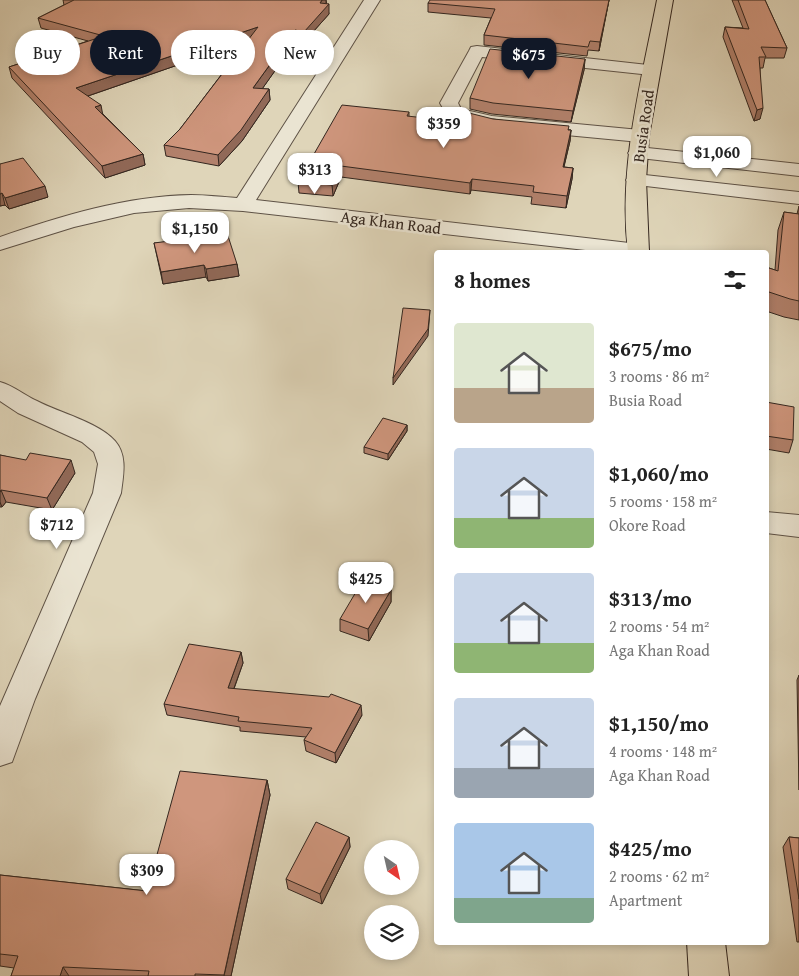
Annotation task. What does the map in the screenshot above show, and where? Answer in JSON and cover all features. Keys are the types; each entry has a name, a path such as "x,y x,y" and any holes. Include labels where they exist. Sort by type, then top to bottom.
{"main road":[{"name":"Busia Road","path":"638,250 636,180 639,145 665,0"},
{"path":"706,945 709,976"}],"street":[{"path":"242,205 366,1"},
{"path":"652,70 477,52 449,103 454,113 492,122 799,170"},
{"path":"636,180 799,198"},
{"name":"Aga Khan Road","path":"0,244 58,223 131,207 183,202 242,205 629,250"},
{"path":"0,390 27,407 91,436 106,448 111,464 107,492 23,690 0,751"},
{"path":"769,522 799,526"}],"building":[{"path":"74,0 322,0 320,3 329,4 306,30 265,30 265,71 253,88 269,89 241,130 218,155 164,145 180,129 221,75 255,75 255,31 258,27 249,30 171,30 171,56 161,60 161,30 90,30 90,32 38,18"},
{"path":"430,0 609,0 600,42 590,41 588,47 484,35 495,9 428,3"},
{"path":"738,0 765,0 787,48 761,47 766,57 759,57 763,108 757,110 725,27 749,29"},
{"path":"90,41 90,75 115,75 76,88 101,105 95,107 143,154 102,166 17,75 80,75 80,44"},
{"path":"490,49 585,59 573,111 493,103 470,98"},
{"path":"15,65 15,73 9,67"},
{"path":"342,105 409,112 407,116 461,122 465,112 493,119 569,126 568,130 571,130 563,167 573,168 567,196 533,192 534,186 472,179 470,183 341,166 332,185 298,182"},
{"path":"23,158 45,186 5,198 2,193 0,194 0,164"},
{"path":"784,212 799,214 799,301 769,292 769,268 778,271"},
{"path":"228,236 237,264 206,269 204,265 161,272 154,243 185,239 186,243"},
{"path":"403,308 430,310 428,329 393,378"},
{"path":"769,403 794,407 793,440 769,436"},
{"path":"383,418 407,425 388,454 364,447"},
{"path":"30,453 71,460 47,498 1,490 0,492 0,455 26,460"},
{"path":"363,580 391,590 368,629 340,619"},
{"path":"189,644 241,652 228,688 329,697 331,694 361,705 335,753 304,740 312,728 238,721 239,717 164,704"},
{"path":"180,771 267,780 224,975 148,976 149,971 63,967 60,976 11,976 18,956 0,954 0,875 147,891"},
{"path":"316,822 349,837 320,894 286,879"},
{"path":"789,837 799,838 799,899"}]}
